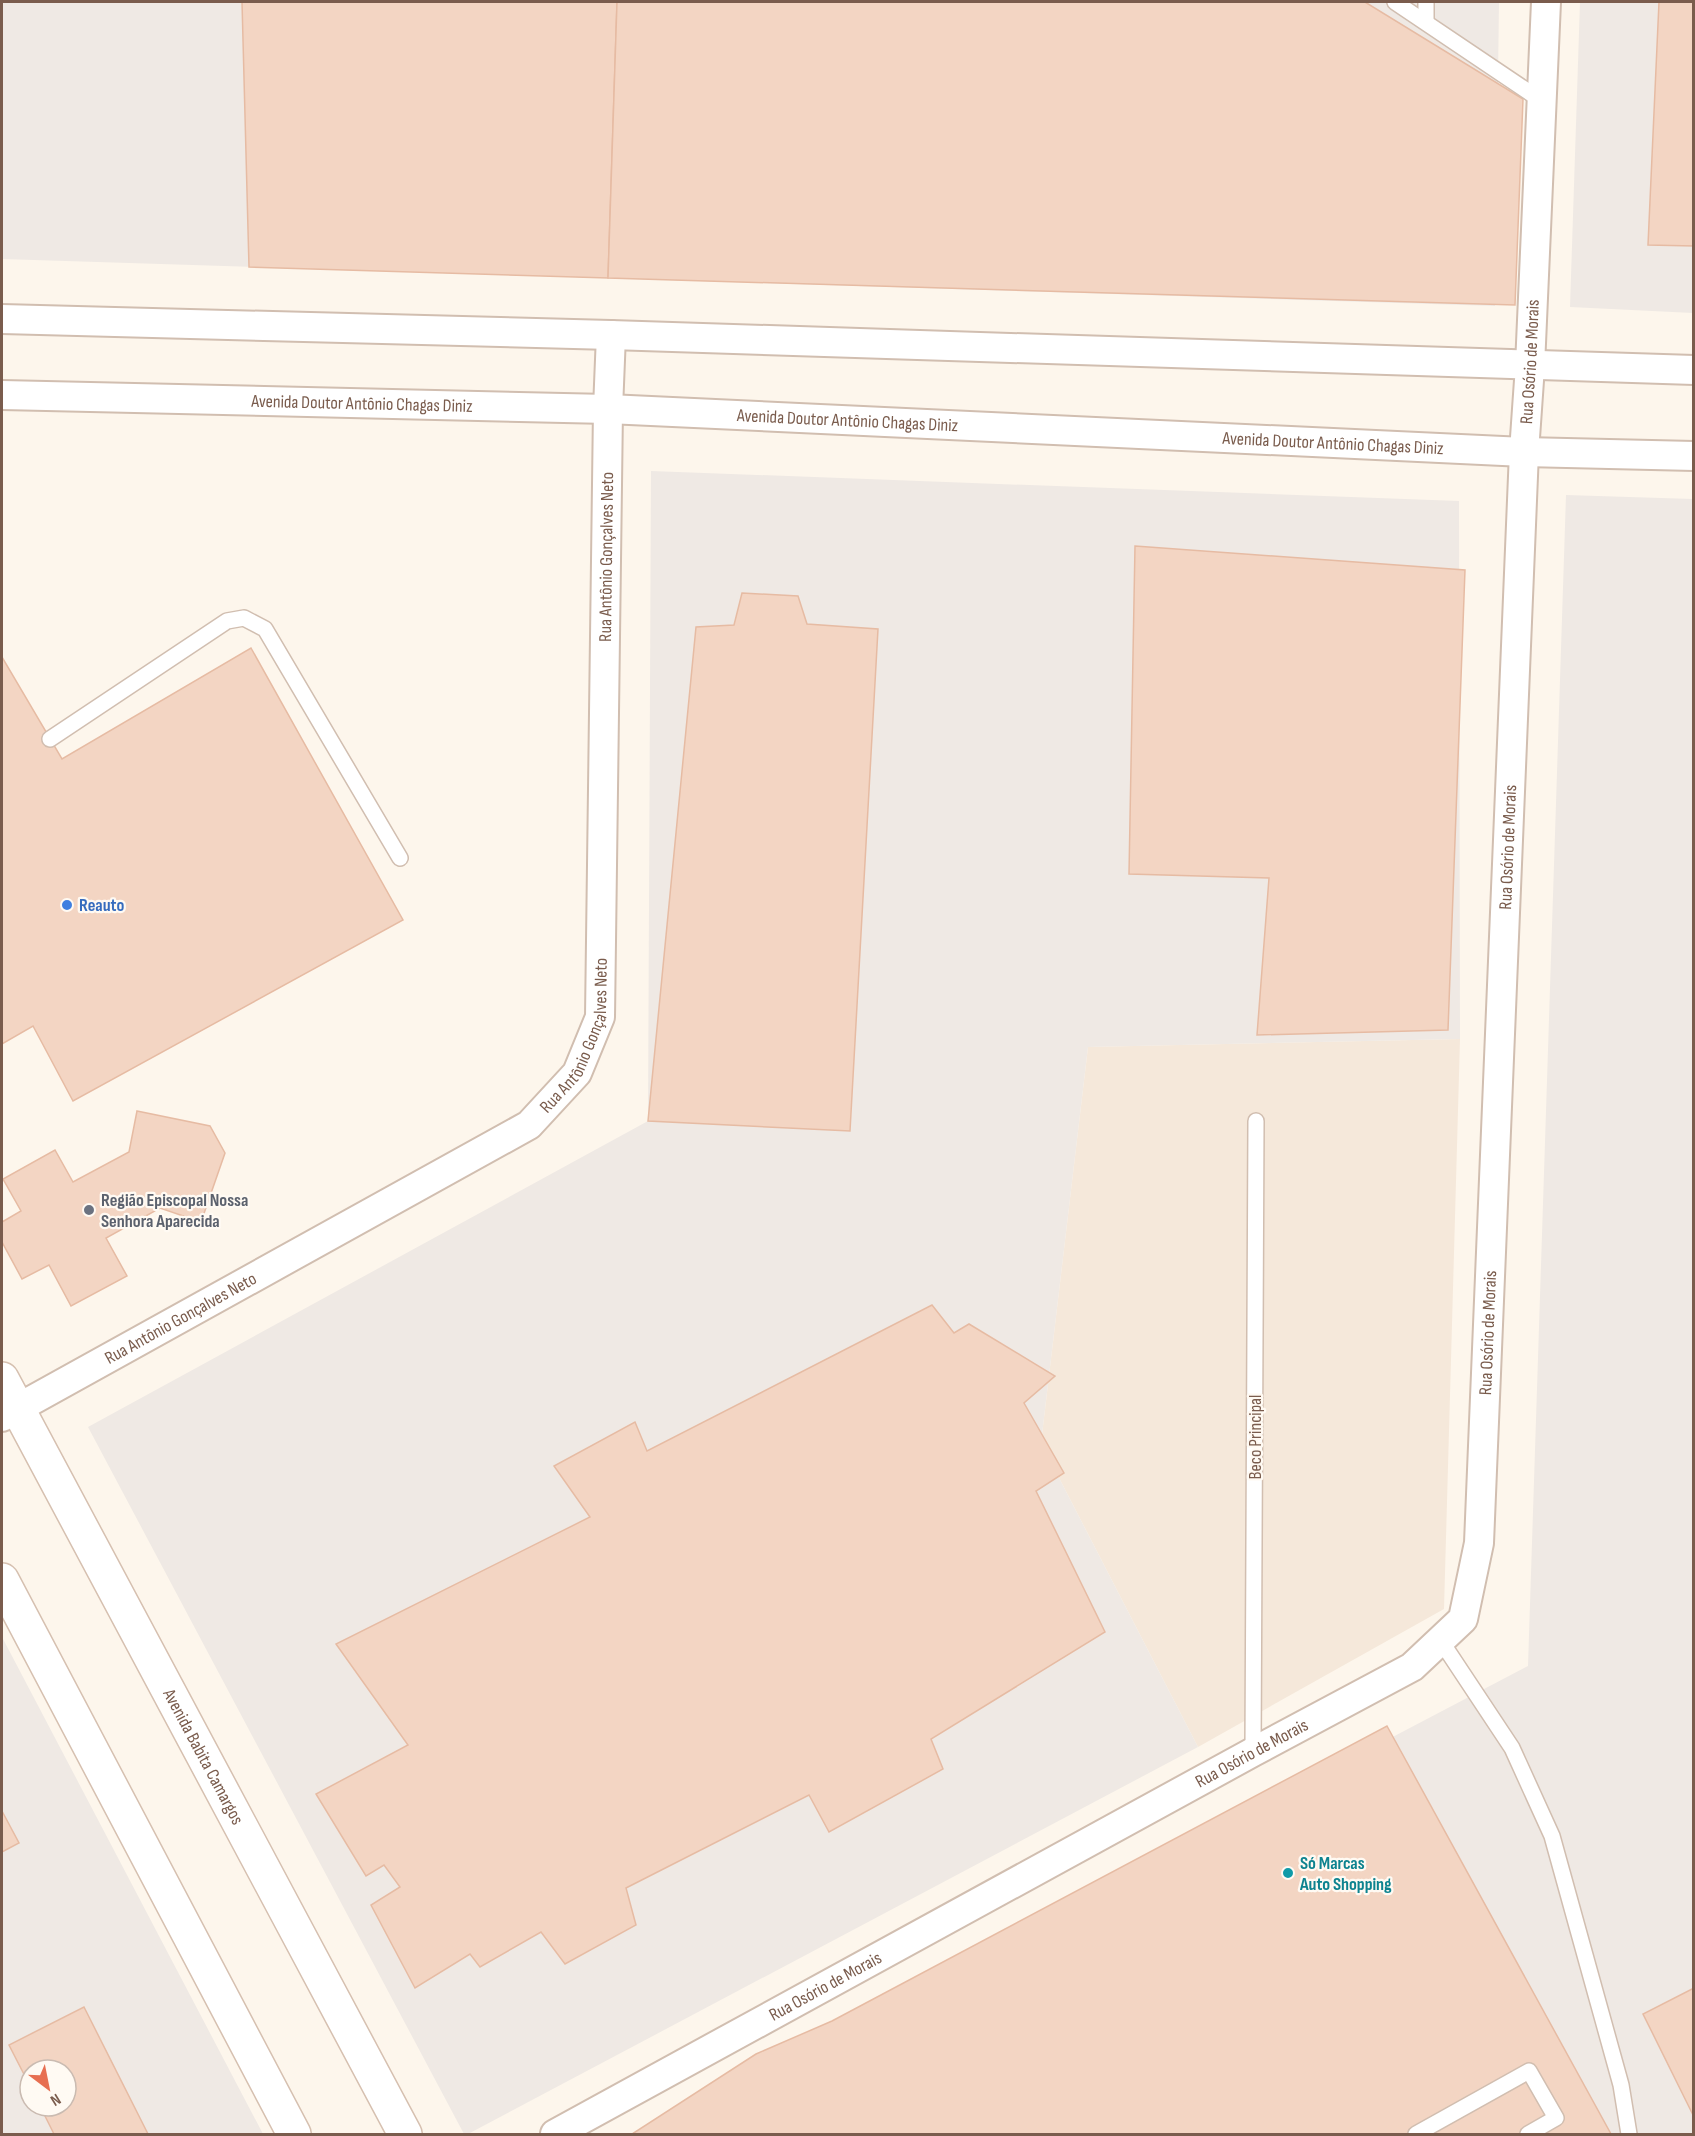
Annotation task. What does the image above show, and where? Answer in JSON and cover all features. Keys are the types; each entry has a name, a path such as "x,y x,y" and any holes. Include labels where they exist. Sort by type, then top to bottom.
{"main road":[{"name":"Avenida Babita Camargos","path":"2,1379 10,1413 405,2134"},
{"path":"2,1580 294,2134"}],"street":[{"name":"Rua Osório de Morais","path":"555,2134 1412,1667 1463,1620 1479,1543 1524,452 1546,2"},
{"path":"2,319 610,335 1694,370"},
{"name":"Rua Antônio Gonçalves Neto","path":"10,1413 529,1125 577,1073 600,1017 610,335"},
{"name":"Avenida Doutor Antônio Chagas Diniz","path":"2,395 608,409 1524,452 1694,456"}],"lane":[{"path":"1395,2 1542,101"},
{"path":"1426,2 1426,21"},
{"path":"50,739 226,621 244,618 265,629 400,858"},
{"name":"Beco Principal","path":"1253,1752 1256,1121"},
{"path":"1440,1641 1512,1748 1552,1836 1621,2085 1629,2134"},
{"path":"1416,2134 1530,2072 1556,2118 1528,2134"}],"shaded area":[{"path":"2,2 1499,2 1495,306 2,259"},
{"path":"1580,2 1693,2 1693,313 1570,307"},
{"path":"651,471 1459,501 1460,1039 1088,1047 1041,1443 1198,1747 468,2134 464,2134 88,1427 648,1121"},
{"path":"1566,495 1693,499 1693,2134 636,2134 1528,1666"},
{"path":"1460,1039 1444,1609 1198,1747 1041,1443 1088,1047"},
{"path":"2,1637 263,2134 2,2134"}],"building":[{"path":"242,2 617,2 608,278 249,267"},
{"path":"617,2 1365,2 1523,99 1515,305 608,278"},
{"path":"1659,2 1694,2 1694,246 1648,245"},
{"path":"1135,546 1465,570 1448,1030 1257,1035 1269,878 1129,874"},
{"path":"742,593 798,596 807,624 878,629 850,1131 648,1121 696,627 734,625"},
{"path":"251,648 403,920 73,1101 33,1026 2,1044 2,657 62,759"},
{"name":"Região Episcopal Nossa Senhora Aparecida","path":"137,1111 210,1126 225,1153 201,1222 160,1208 106,1238 127,1276 71,1306 49,1265 22,1279 2,1242 2,1222 21,1211 3,1179 55,1150 73,1182 129,1152"},
{"path":"932,1305 954,1333 969,1324 1055,1376 1024,1403 1064,1473 1036,1491 1105,1632 931,1739 943,1769 829,1832 809,1795 626,1888 636,1925 565,1964 541,1932 480,1967 470,1954 415,1988 371,1905 400,1887 384,1865 366,1876 316,1794 408,1745 336,1644 590,1517 554,1466 635,1422 647,1451"},
{"name":"Só Marcas Auto Shopping","path":"1387,1726 1611,2134 632,2134 756,2054 832,2021"},
{"path":"2,1811 19,1843 2,1852"},
{"path":"1694,1988 1694,2117 1643,2014"},
{"path":"84,2007 148,2134 54,2134 46,2118 78,2118 78,2058 18,2058 18,2063 9,2045"}],"place":[{"name":"Reauto","path":"67,905"},
{"name":"Região Episcopal Nossa Senhora Aparecida","path":"89,1210"},
{"name":"Só Marcas Auto Shopping","path":"1288,1873"}]}
